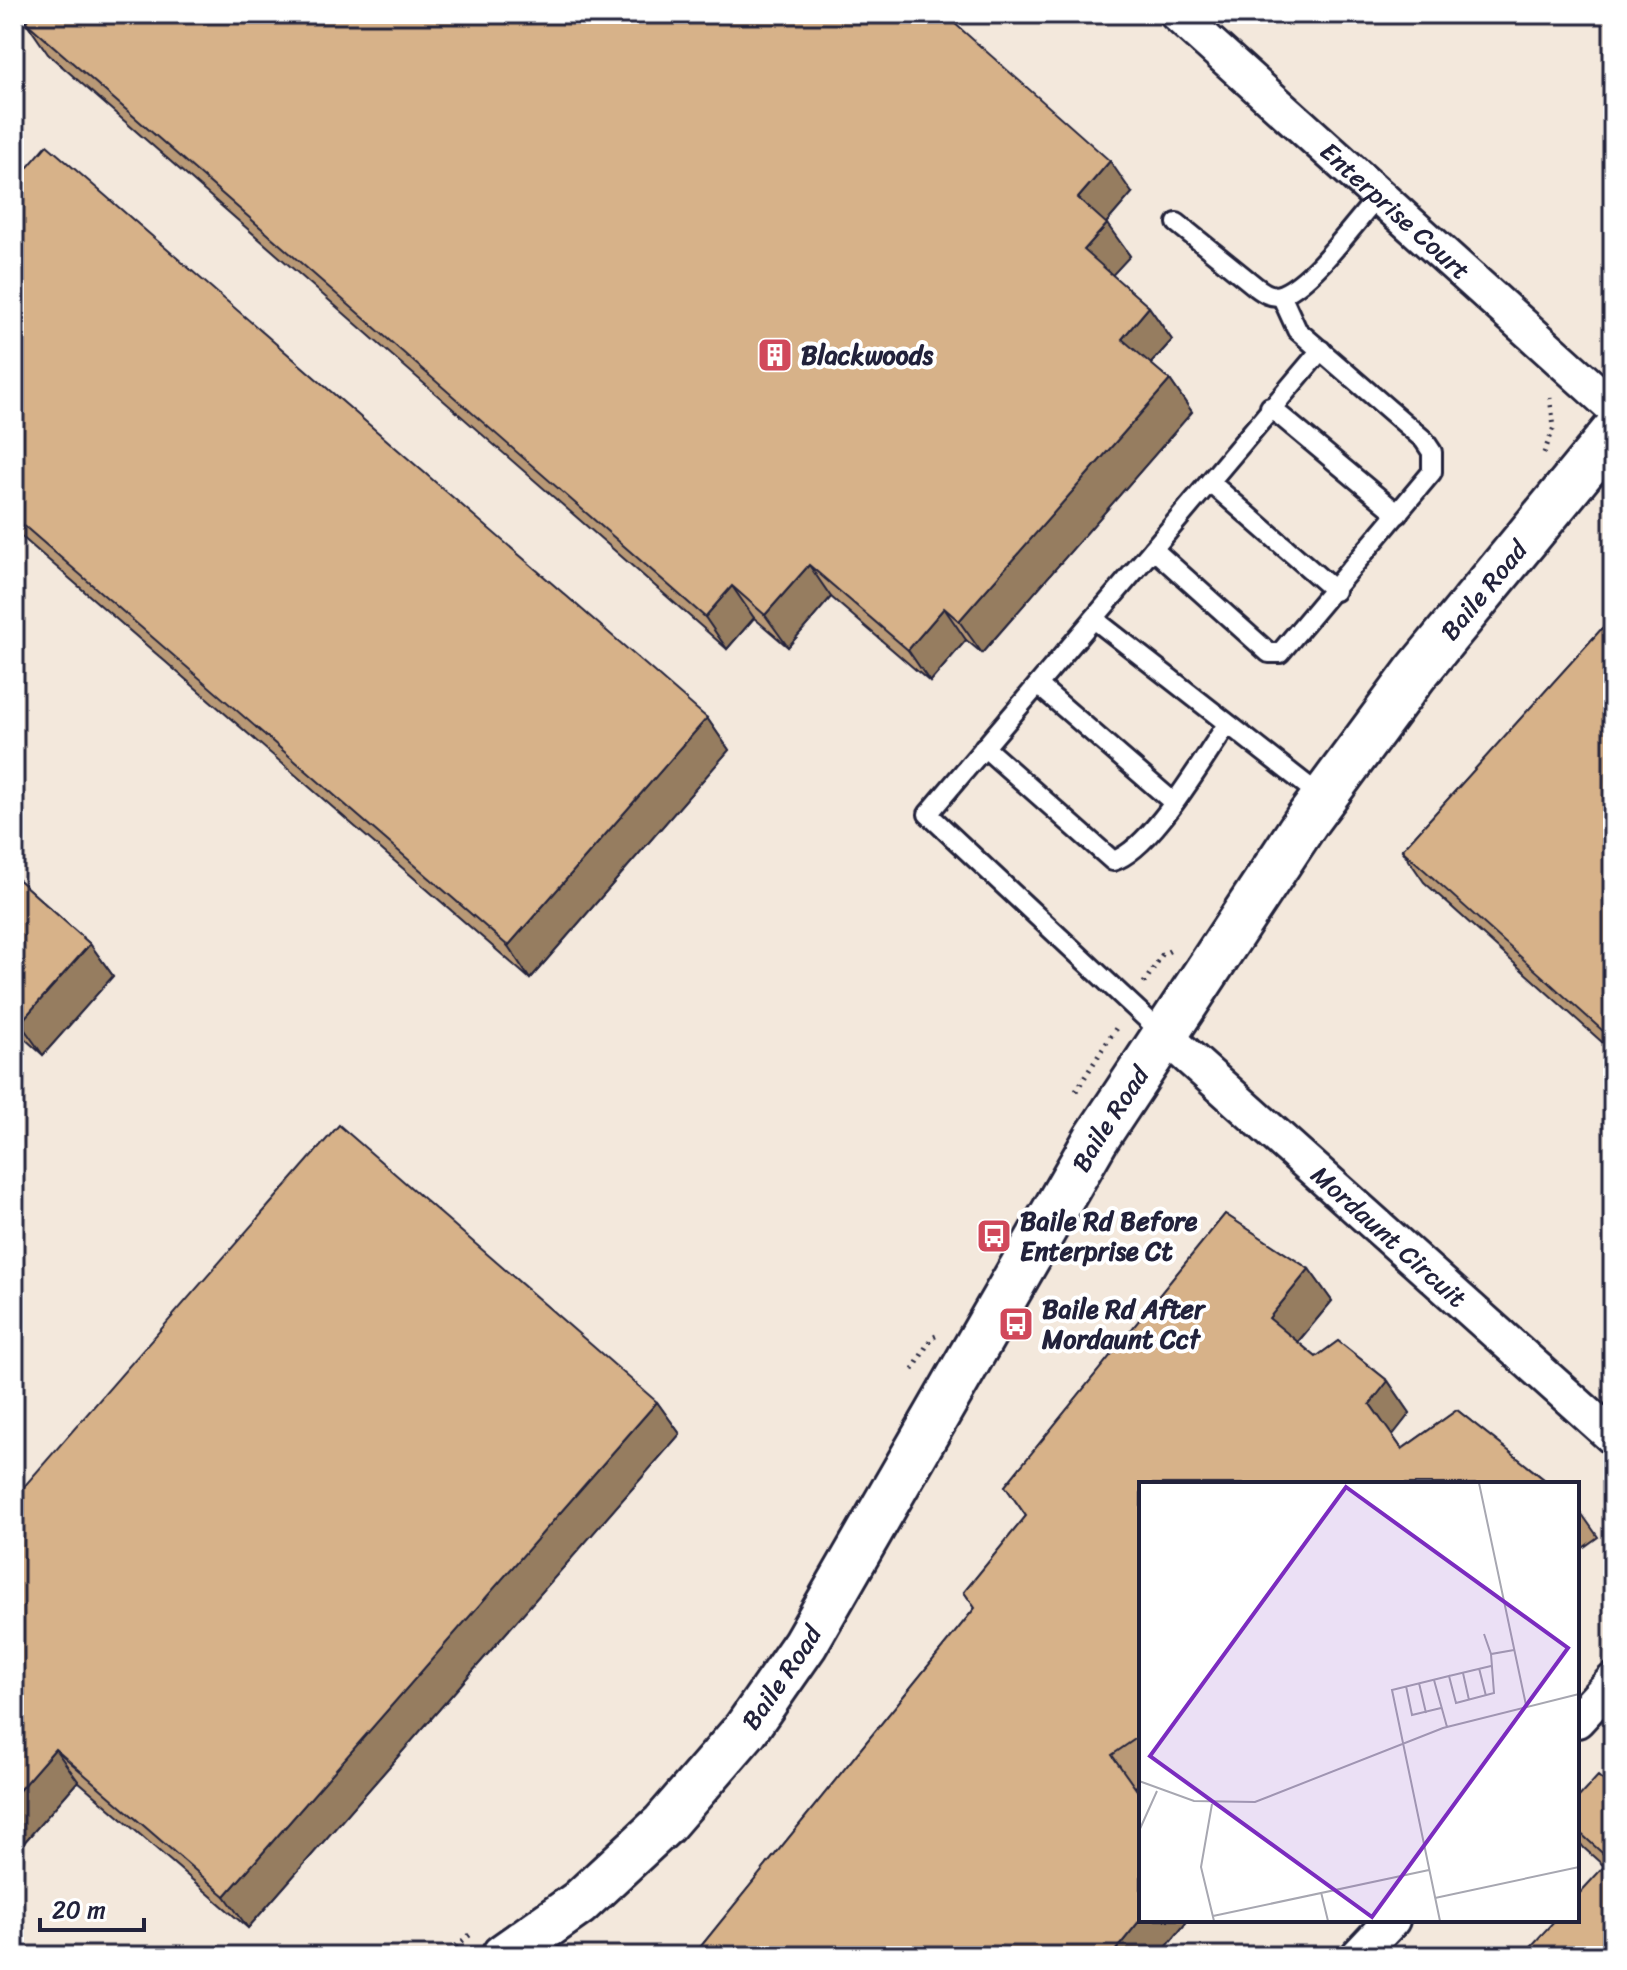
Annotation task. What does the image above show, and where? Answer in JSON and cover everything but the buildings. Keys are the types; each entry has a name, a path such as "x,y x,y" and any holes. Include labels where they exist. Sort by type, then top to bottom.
{"street":[{"name":"Enterprise Court","path":"1177,14 1613,407"},
{"name":"Baile Road","path":"504,1956 579,1903 664,1824 746,1729 805,1644 1020,1267 1164,1035 1323,798 1425,662 1613,433"},
{"name":"Mordaunt Circuit","path":"1164,1035 1613,1437"},
{"path":"1579,1718 1613,1681"},
{"path":"1358,1956 1390,1922"}],"lane":[{"path":"1177,223 1268,295 1281,295 1313,269 1379,196"},
{"path":"1153,549 1269,653 1287,650 1432,472 1432,452 1297,330 1281,295"},
{"path":"1164,1035 928,814 1321,350"},
{"path":"1270,407 1398,514"},
{"path":"1210,482 1335,591"},
{"path":"1094,619 1323,798"},
{"path":"1038,685 1173,802"},
{"path":"984,747 1113,861 1126,857 1147,838 1227,725"}],"shaded area":[{"path":"14,14 1613,14 1613,1956 14,1956"}],"place":[{"name":"Blackwoods","path":"775,355"},
{"name":"Baile Rd Before Enterprise Ct","path":"994,1236"},
{"name":"Baile Rd After Mordaunt Cct","path":"1016,1324"}]}
